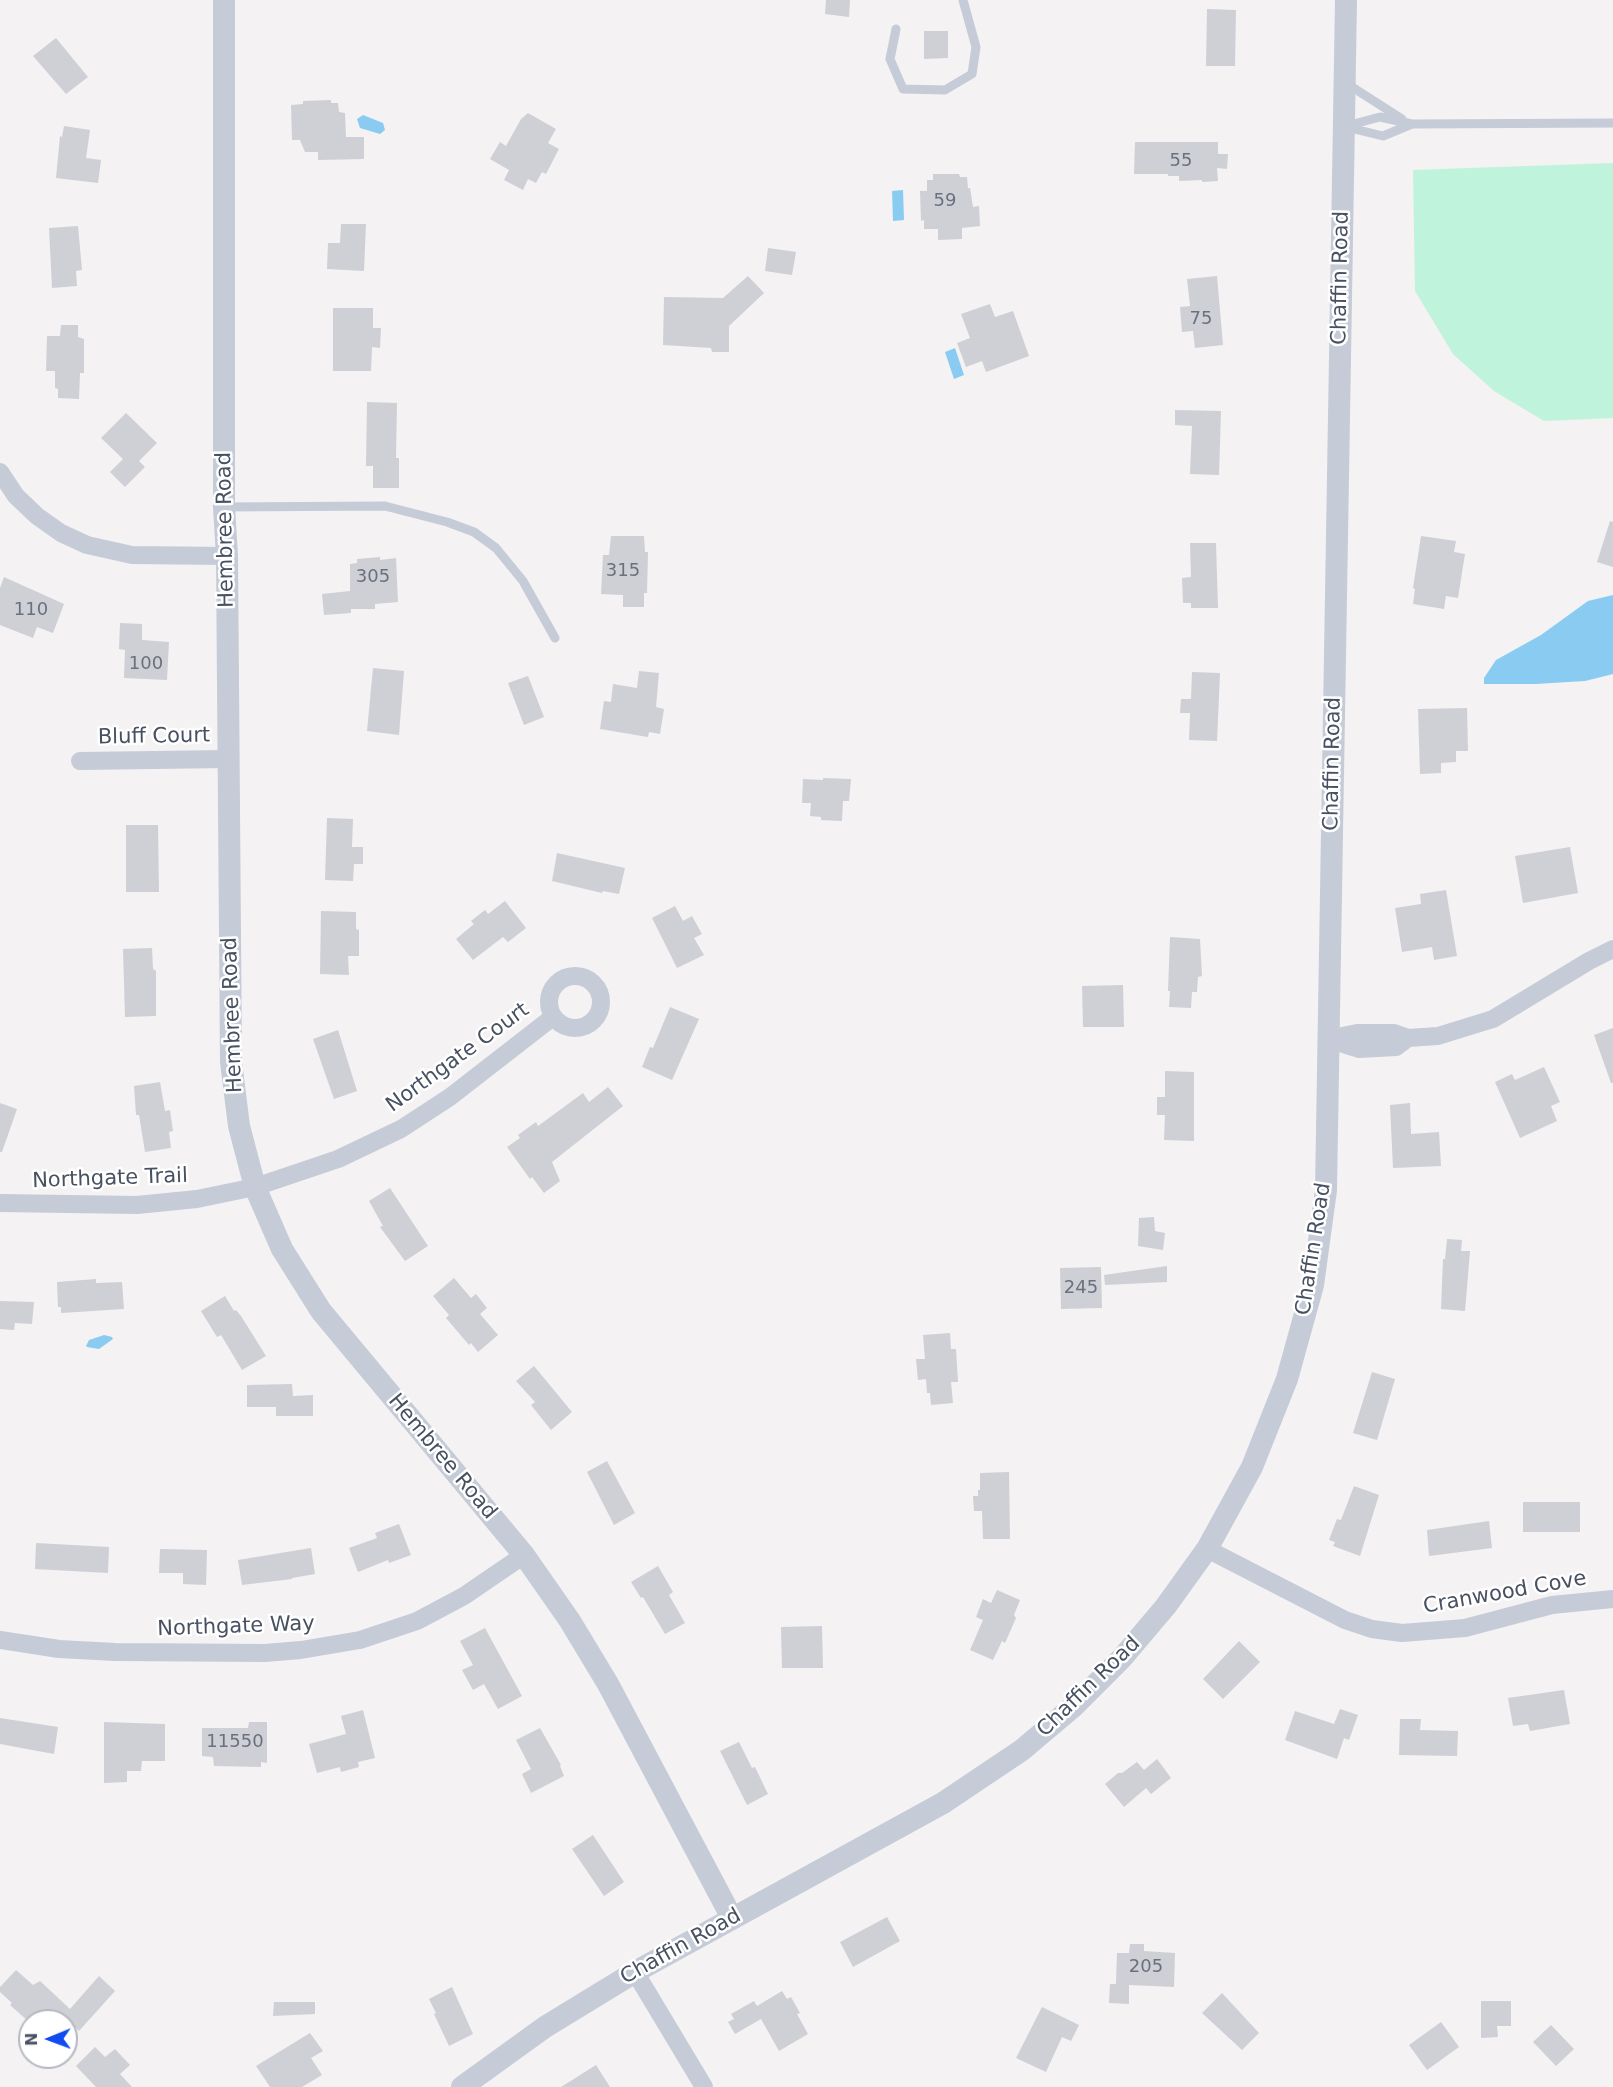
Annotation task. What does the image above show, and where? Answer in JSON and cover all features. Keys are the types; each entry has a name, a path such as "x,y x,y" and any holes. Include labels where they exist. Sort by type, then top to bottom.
{"street":[{"name":"Hembree Road","path":"224,0 224,507 231,1062 239,1126 255,1187 282,1249 321,1311 524,1555 570,1621 608,1684 732,1918"},
{"name":"Chaffin Road","path":"462,2087 545,2027 635,1972 943,1803 1022,1750 1074,1707 1122,1658 1166,1606 1207,1549 1252,1467 1284,1389 1313,1285 1326,1190 1346,0"},
{"path":"0,474 16,496 37,516 61,533 87,545 132,555 226,556"},
{"name":"Bluff Court","path":"80,761 228,759"},
{"path":"1328,1039 1359,1049 1396,1047 1408,1038 1438,1036 1493,1019 1613,949"},
{"name":"Northgate Court","path":"255,1187 338,1159 401,1129 450,1097 553,1017"},
{"name":"Northgate Trail","path":"0,1203 13,1205 137,1205 197,1199 255,1187"},
{"name":"Cranwood Cove","path":"1207,1549 1345,1620 1372,1629 1402,1633 1465,1628 1552,1605 1613,1599"},
{"name":"Northgate Way","path":"0,1640 59,1649 115,1652 265,1653 301,1650 360,1640 417,1621 464,1596 524,1555"},
{"path":"635,1972 704,2087"}],"lane":[{"path":"896,29 890,58 903,89 945,90 972,74 976,47 963,0"},
{"path":"1345,70 1352,87 1412,124"},
{"path":"1344,127 1380,117 1412,124 1613,123"},
{"path":"1344,127 1383,136 1412,124"},
{"path":"224,507 385,506 447,522 474,532 496,548 523,581 555,638"}],"green space":[{"path":"1613,163 1613,418 1544,421 1494,391 1453,354 1415,291 1413,170"}],"water":[{"path":"363,115 383,123 385,130 380,134 360,128 357,119"},
{"path":"903,190 904,220 893,221 892,191"},
{"path":"955,348 964,375 954,379 945,352"},
{"path":"1613,595 1613,674 1585,681 1484,684 1484,678 1496,660 1541,635 1588,601"},
{"path":"104,1335 113,1339 99,1349 86,1346 89,1340"}],"building":[{"path":"826,0 850,0 849,17 825,14"},
{"path":"1207,9 1236,10 1235,66 1206,66"},
{"path":"924,31 948,31 948,58 924,59"},
{"path":"56,38 88,77 66,94 33,56"},
{"path":"331,100 331,103 338,103 339,112 345,113 346,137 364,137 364,159 318,160 318,152 305,152 300,140 292,140 291,105 303,104 303,101"},
{"path":"528,113 556,129 548,143 559,149 546,174 542,172 536,183 528,179 523,190 504,180 509,170 490,159 500,142 506,146 521,119"},
{"path":"64,126 90,130 86,158 101,160 98,183 56,178 60,136 62,137"},
{"path":"1135,142 1218,142 1218,154 1228,154 1227,169 1217,168 1218,181 1202,182 1202,180 1179,181 1179,176 1168,176 1168,174 1134,174"},
{"path":"933,174 959,174 960,177 967,177 973,207 979,206 980,226 962,228 962,239 938,240 938,229 924,229 924,220 921,221 920,191 927,191 927,180 933,180"},
{"path":"341,224 366,224 364,271 327,269 328,243 340,243"},
{"path":"78,226 82,270 76,271 77,286 52,288 49,228"},
{"path":"768,248 796,252 792,275 765,271"},
{"path":"748,276 764,293 729,326 729,352 712,352 711,348 663,345 664,297 723,298"},
{"path":"1217,276 1223,345 1195,348 1193,331 1182,332 1180,307 1190,306 1187,279"},
{"path":"990,304 995,317 1013,311 1029,356 986,372 982,361 966,367 957,343 970,338 961,314"},
{"path":"333,308 373,308 373,328 381,328 380,348 372,347 371,371 333,371"},
{"path":"61,325 78,325 78,337 84,339 84,373 80,373 79,399 58,398 58,389 55,388 55,371 46,371 47,336 60,336"},
{"path":"367,402 397,403 396,458 399,458 399,488 373,488 373,466 366,466"},
{"path":"1175,410 1221,411 1219,475 1190,474 1192,426 1175,425"},
{"path":"126,413 157,443 139,461 145,467 125,487 110,472 123,459 101,438"},
{"path":"1610,521 1613,522 1613,567 1597,562"},
{"path":"611,536 644,536 645,552 648,552 647,593 644,593 644,607 623,607 623,595 601,594 603,555 609,555"},
{"path":"1421,536 1456,541 1454,552 1465,554 1458,598 1446,596 1444,609 1413,604 1415,589 1413,588"},
{"path":"1190,543 1216,543 1218,608 1191,608 1191,603 1183,603 1182,578 1191,577"},
{"path":"380,557 380,560 396,558 398,602 375,604 375,609 351,609 351,613 324,615 322,594 350,591 350,564 357,563 357,559"},
{"path":"4,577 64,604 53,633 37,627 33,638 0,625 0,588"},
{"path":"120,623 142,624 142,640 169,642 167,680 124,678 125,650 119,649"},
{"path":"373,668 404,671 399,735 367,731"},
{"path":"639,671 659,673 656,707 664,709 660,734 649,732 648,737 600,729 604,701 611,702 613,684 637,688"},
{"path":"1192,672 1220,673 1217,741 1189,740 1190,713 1180,713 1181,699 1191,699"},
{"path":"528,676 544,717 524,725 508,683"},
{"path":"1467,708 1468,751 1456,751 1456,762 1441,763 1441,773 1420,774 1418,709"},
{"path":"823,778 851,779 849,801 843,801 842,821 821,820 821,817 810,816 811,803 802,803 803,779 823,780"},
{"path":"327,818 353,819 352,847 363,847 363,864 354,864 353,881 325,880"},
{"path":"126,825 158,825 159,892 126,892"},
{"path":"1570,847 1578,893 1523,903 1515,856"},
{"path":"557,853 625,868 619,894 603,891 602,893 552,881"},
{"path":"1446,890 1457,956 1434,960 1432,947 1402,952 1395,908 1421,904 1420,894"},
{"path":"505,901 526,928 508,942 503,937 473,960 456,939 474,924 471,921 485,910 488,914"},
{"path":"675,906 683,921 692,916 702,934 694,938 704,955 677,968 652,918"},
{"path":"321,911 356,912 359,956 348,956 349,975 320,974"},
{"path":"1170,937 1200,939 1202,976 1198,977 1197,992 1192,992 1191,1008 1169,1007"},
{"path":"152,948 153,969 156,971 156,1016 125,1017 123,949"},
{"path":"1123,985 1124,1027 1083,1027 1082,986"},
{"path":"670,1007 699,1019 672,1080 642,1067 650,1047 653,1048"},
{"path":"1613,1028 1613,1083 1611,1083 1594,1035"},
{"path":"338,1030 357,1091 334,1099 313,1039"},
{"path":"1544,1067 1560,1102 1551,1106 1557,1121 1520,1138 1495,1082 1512,1074 1515,1080"},
{"path":"1165,1071 1194,1072 1194,1141 1164,1140 1165,1115 1157,1115 1157,1097 1165,1097"},
{"path":"160,1082 165,1111 170,1110 173,1131 169,1132 171,1148 145,1152 139,1115 136,1115 134,1086"},
{"path":"608,1087 623,1106 552,1162 560,1181 544,1193 532,1177 530,1179 507,1147 520,1138 518,1135 536,1122 538,1126 583,1093 589,1102"},
{"path":"0,1103 17,1109 2,1152 0,1152"},
{"path":"1410,1103 1411,1134 1439,1132 1441,1166 1393,1168 1390,1105"},
{"path":"390,1188 428,1246 405,1261 380,1227 383,1226 369,1201"},
{"path":"1154,1217 1155,1231 1165,1233 1163,1250 1138,1246 1139,1218"},
{"path":"1447,1239 1462,1240 1461,1251 1470,1251 1465,1311 1441,1309 1443,1259 1445,1259"},
{"path":"1167,1266 1167,1282 1105,1285 1104,1275"},
{"path":"1101,1267 1102,1308 1061,1309 1060,1268"},
{"path":"454,1278 471,1298 476,1294 487,1308 480,1314 498,1335 478,1352 446,1318 449,1315 433,1296"},
{"path":"96,1279 96,1283 122,1282 124,1309 61,1313 61,1307 58,1307 57,1282"},
{"path":"225,1296 234,1311 236,1310 241,1316 266,1356 242,1370 221,1335 217,1337 201,1311"},
{"path":"0,1301 34,1302 32,1324 15,1323 14,1330 0,1329"},
{"path":"950,1333 951,1349 956,1349 958,1382 951,1382 953,1403 931,1405 926,1379 918,1380 916,1359 925,1359 923,1335"},
{"path":"534,1366 572,1412 551,1430 531,1405 535,1402 516,1381"},
{"path":"1372,1372 1395,1379 1377,1440 1353,1433"},
{"path":"292,1384 293,1396 313,1395 313,1416 276,1416 276,1407 247,1407 247,1385"},
{"path":"607,1461 635,1513 614,1525 587,1472"},
{"path":"1009,1472 1010,1539 983,1539 982,1511 974,1511 973,1496 978,1496 978,1490 980,1490 980,1473"},
{"path":"1354,1486 1379,1495 1360,1556 1333,1546 1335,1542 1329,1540 1337,1519 1341,1520"},
{"path":"1523,1502 1580,1502 1580,1532 1523,1532"},
{"path":"1489,1521 1492,1548 1429,1556 1427,1530"},
{"path":"399,1524 411,1555 389,1563 388,1560 358,1572 349,1548 377,1538 375,1533"},
{"path":"36,1543 109,1547 108,1573 35,1569"},
{"path":"311,1548 315,1574 242,1585 238,1560"},
{"path":"160,1549 207,1550 206,1585 183,1584 183,1573 159,1573"},
{"path":"658,1566 673,1592 669,1595 685,1623 665,1634 643,1597 641,1598 631,1582"},
{"path":"997,1590 1020,1600 1014,1615 1016,1618 1005,1643 1002,1641 993,1660 970,1650 983,1620 976,1617 983,1599 991,1603"},
{"path":"822,1626 823,1668 782,1668 781,1627"},
{"path":"485,1628 522,1696 498,1709 484,1684 473,1690 462,1670 473,1665 460,1641"},
{"path":"1239,1641 1260,1662 1223,1699 1203,1679"},
{"path":"1564,1690 1570,1724 1530,1731 1528,1724 1513,1726 1508,1698"},
{"path":"1340,1709 1358,1715 1349,1740 1344,1738 1337,1759 1285,1740 1295,1711 1334,1724"},
{"path":"363,1710 375,1758 358,1762 359,1767 341,1772 340,1767 317,1773 309,1744 346,1734 341,1716"},
{"path":"0,1718 58,1727 54,1754 0,1744"},
{"path":"1400,1719 1421,1719 1420,1730 1458,1731 1457,1756 1399,1755"},
{"path":"104,1722 165,1724 165,1761 142,1761 141,1771 127,1771 127,1782 104,1783"},
{"path":"249,1722 267,1722 267,1763 261,1762 261,1767 214,1766 213,1757 202,1756 202,1728 248,1728"},
{"path":"540,1728 561,1765 564,1776 531,1793 522,1774 531,1769 516,1740"},
{"path":"739,1742 768,1794 747,1805 720,1751"},
{"path":"1157,1759 1171,1778 1151,1794 1146,1788 1124,1807 1105,1784 1137,1762 1144,1770"},
{"path":"593,1835 624,1882 604,1896 572,1849"},
{"path":"887,1917 900,1941 853,1967 840,1942"},
{"path":"1130,1944 1144,1944 1144,1951 1175,1953 1174,1987 1129,1985 1129,2004 1109,2003 1110,1984 1116,1984 1117,1953 1129,1953"},
{"path":"16,1970 33,1985 40,1981 70,2009 18,2009 18,2012 0,1992 0,1987"},
{"path":"99,1976 115,1991 79,2031 78,2009 70,2009"},
{"path":"452,1987 473,2034 449,2046 429,1999"},
{"path":"782,1991 787,1999 791,1997 808,2034 779,2051 761,2019 735,2034 728,2022 734,2019 731,2014 754,2001 757,2006"},
{"path":"1222,1993 1259,2033 1242,2050 1202,2013"},
{"path":"1481,2001 1511,2001 1511,2026 1497,2026 1498,2037 1481,2038"},
{"path":"274,2002 315,2002 315,2014 273,2016"},
{"path":"1042,2007 1079,2025 1071,2041 1062,2037 1046,2072 1016,2058"},
{"path":"1441,2022 1459,2047 1427,2070 1409,2045"},
{"path":"1551,2025 1574,2049 1556,2066 1533,2042"},
{"path":"310,2033 323,2051 311,2058 322,2075 302,2087 270,2087 256,2066"},
{"path":"95,2047 105,2057 115,2049 130,2065 120,2074 132,2087 96,2087 78,2068 78,2064"},
{"path":"596,2065 610,2087 561,2087"}]}
